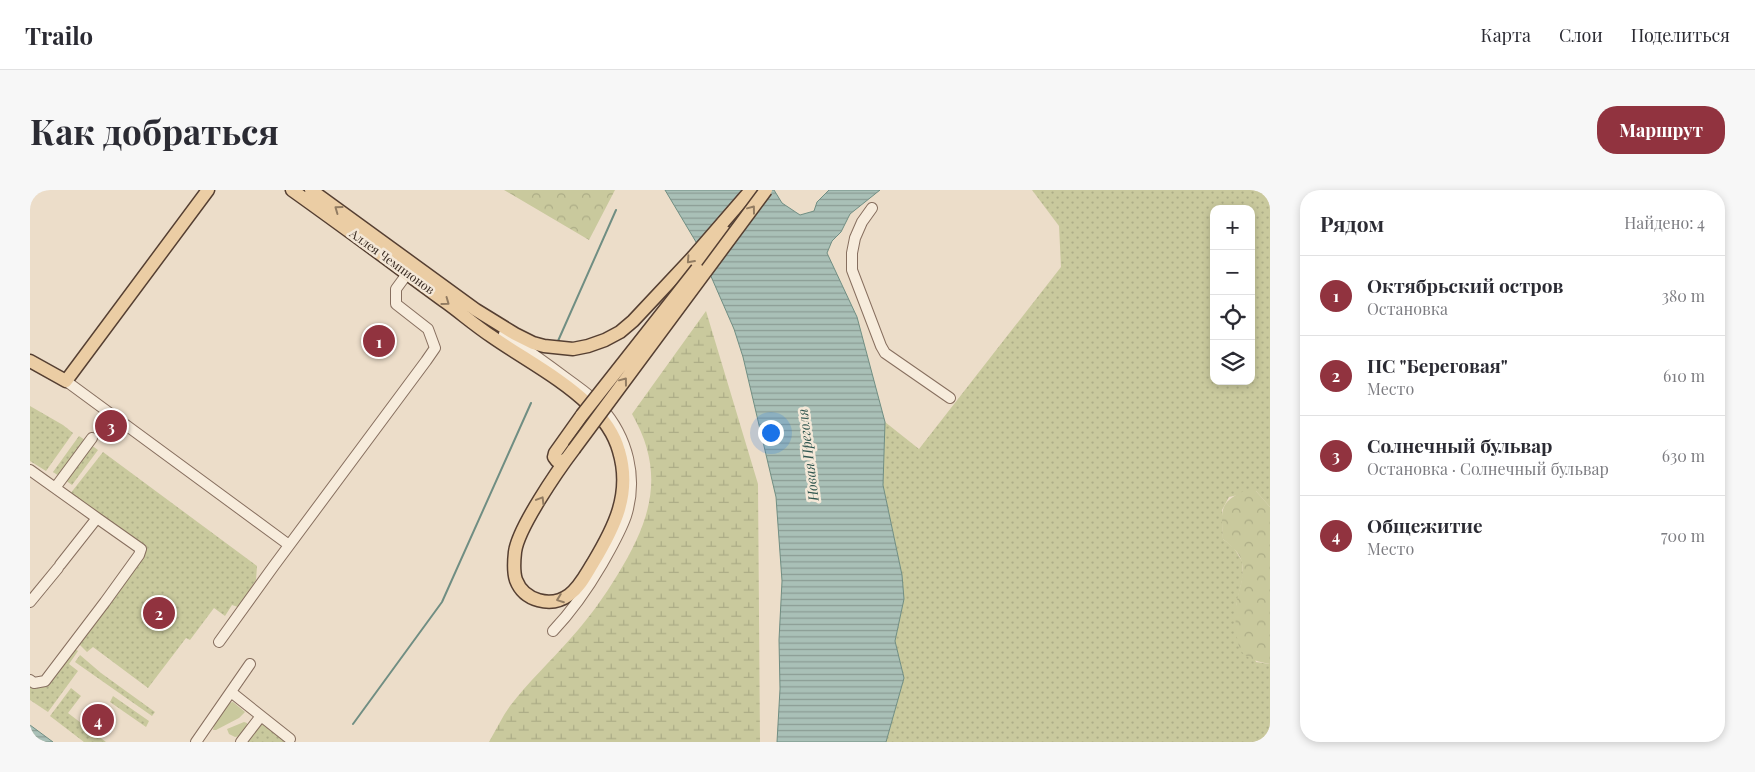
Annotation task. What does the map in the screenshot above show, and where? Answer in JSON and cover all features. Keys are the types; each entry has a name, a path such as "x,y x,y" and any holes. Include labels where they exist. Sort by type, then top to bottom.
{"main road":[{"path":"30,361 66,381 208,190"},
{"name":"Аллея Чемпионов","path":"292,190 490,336 552,376 588,403 605,422 620,453 623,467 624,492 620,509 605,544 581,582 571,593 559,600 542,602 526,594 517,582 514,569 517,542 568,449"},
{"name":"Аллея Чемпионов","path":"311,190 476,310 533,343 560,349 573,349 605,340 627,326 655,298 748,194"},
{"path":"568,449 766,190"},
{"path":"568,449 735,217 748,194"}],"street":[{"path":"872,208 862,222 855,238 852,270 881,346 885,353 950,398"},
{"path":"219,642 435,348 428,329 396,304 396,290 407,274"},
{"path":"476,310 504,334 593,398 615,424 627,452 631,486 624,522 585,592 552,631"},
{"path":"66,381 289,545"},
{"path":"55,488 92,438"},
{"path":"30,470 141,549 139,555 105,602 44,681 34,684 30,680"},
{"path":"30,602 97,518"},
{"path":"196,742 250,664"},
{"path":"231,692 290,739"},
{"path":"241,742 261,716"}],"green space":[{"path":"504,190 615,190 589,240"},
{"path":"1032,190 1270,190 1270,507 1256,491 1229,497 1222,510 1223,539 1234,548 1242,561 1243,576 1236,606 1256,662 1270,664 1270,742 886,742 904,678 895,641 904,599 902,575 883,485 885,422 919,449 1061,267 1059,226"},
{"path":"706,311 758,484 760,742 489,742 504,715 517,697 571,638 596,607 613,583 639,535 650,496 651,476 649,456 643,436 632,414"},
{"path":"30,406 73,433 46,471 30,461"},
{"path":"79,436 85,440 59,476 53,472"},
{"path":"91,445 98,450 72,485 65,480"},
{"path":"103,452 257,566 256,580 238,607 232,605 225,616 214,608 190,640 186,638 148,688 93,647 87,652 77,642 143,553 70,494"},
{"path":"1244,491 1256,491 1270,507 1270,664 1245,655 1240,648 1237,636 1236,606 1243,569 1237,552 1223,539 1222,516 1225,505 1229,500"},
{"path":"72,647 78,651 69,664 78,671 48,712 30,700 30,683 34,686"},
{"path":"80,655 101,673 155,712 152,716 75,662"},
{"path":"71,688 81,696 68,713 106,742 84,742 50,716"},
{"path":"113,696 149,721 146,727 110,702"},
{"path":"233,702 245,712 239,718 213,730 214,725 229,703"},
{"path":"262,721 285,741 245,742"},
{"path":"244,722 247,725 240,736 235,737 229,734 227,729"}],"water":[{"name":"Новая Преголя","path":"665,190 774,190 782,203 800,215 814,211 817,202 829,190 880,190 850,214 841,232 832,241 827,253 857,317 885,422 883,485 902,575 904,599 895,641 904,678 886,742 777,742 782,581 776,497 743,357 734,329 696,242"},
{"path":"30,725 53,742 30,742"}],"waterway":[{"path":"558,341 616,210"},
{"path":"353,724 442,602 531,403"}],"place":[{"name":"Октябрьский остров","path":"379,341"},
{"name":"Солнечный бульвар","path":"111,426"},
{"name":"ПС \"Береговая\"","path":"159,613"},
{"name":"Общежитие","path":"98,720"}]}
